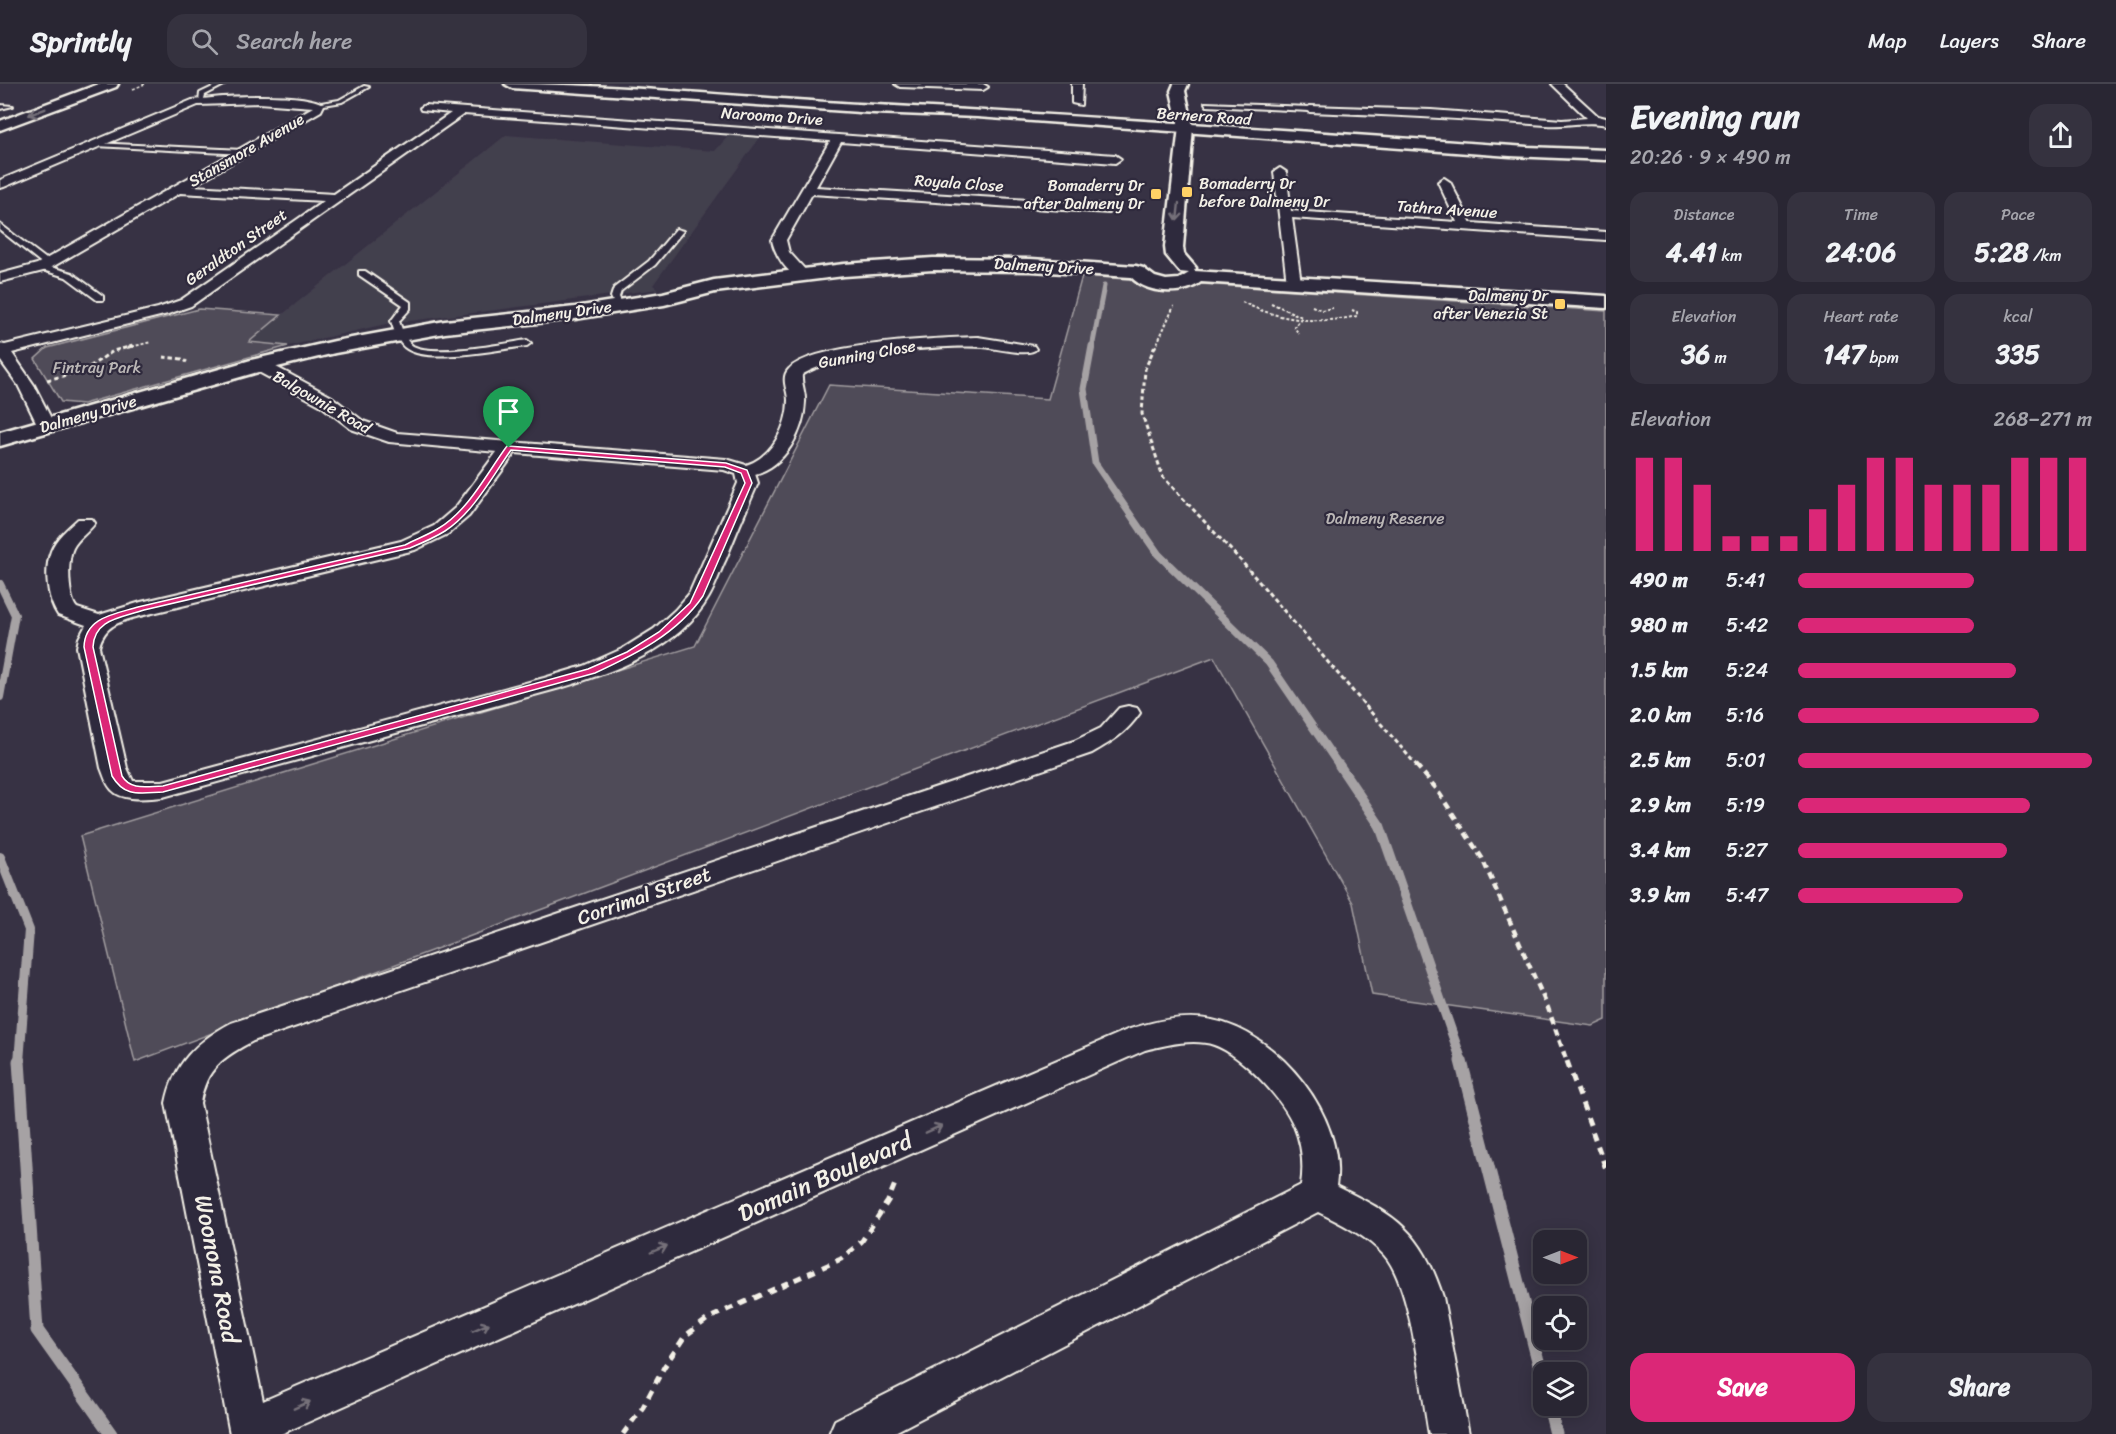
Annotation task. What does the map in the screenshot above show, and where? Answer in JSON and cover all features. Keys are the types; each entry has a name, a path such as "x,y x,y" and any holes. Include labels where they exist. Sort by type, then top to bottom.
{"street":[{"path":"0,126 111,84"},
{"name":"Bernera Road","path":"512,84 874,109 902,113 1179,129 1425,149 1606,154"},
{"path":"900,84 983,87"},
{"path":"1077,84 1077,103"},
{"path":"1151,261 1179,129 1168,100 1169,84"},
{"path":"1181,84 1178,91 1179,129 1174,255 1192,272 1225,278 1606,302"},
{"path":"1557,84 1602,121"},
{"name":"Stansmore Avenue","path":"0,184 201,101 318,104 317,109 44,266 0,278"},
{"name":"Narooma Drive","path":"425,108 1115,159"},
{"path":"1310,109 1431,113 1554,122 1602,121"},
{"name":"Geraldton Street","path":"1,350 163,311 186,303 461,111"},
{"path":"802,274 785,257 779,244 781,235 838,137"},
{"path":"1280,172 1294,283"},
{"path":"1444,182 1466,227"},
{"path":"179,189 336,198"},
{"name":"Royala Close","path":"807,190 1109,209"},
{"name":"Tathra Avenue","path":"1285,214 1606,236"},
{"name":"Dalmeny Drive","path":"3,438 259,365 401,334 671,298 714,286 868,267 956,263 1031,265 1151,261 1143,279 1166,284 1188,283 1192,272"},
{"name":"Gunning Close","path":"745,471 769,462 782,444 796,412 797,399 793,378 795,372 802,368 844,356 926,344 984,342 1028,349"},
{"path":"1,350 26,385 46,426"},
{"name":"Balgownie Road","path":"259,365 326,401 345,417 370,431 395,438 726,465 745,471"},
{"path":"509,448 472,500 452,522 408,546 141,609 101,622 89,635 88,647 117,776 122,786 133,790 163,789 552,683 592,671 630,654 673,625 699,596 748,483 745,471"},
{"path":"85,523 62,547 58,557 61,599 67,611 101,622"},
{"name":"Corrimal Street","path":"183,1103 185,1086 193,1069 206,1054 222,1042 242,1032 1083,747 1110,733 1128,713"},
{"name":"Domain Boulevard","path":"249,1431 1138,1039 1159,1034 1202,1031 1220,1034 1238,1043 1257,1057 1297,1098 1310,1118 1321,1163 1321,1180 1317,1194"},
{"name":"Woonona Road","path":"183,1103 249,1431"},
{"path":"849,1434 1298,1206 1317,1194 1379,1228 1396,1240 1408,1255 1419,1275 1449,1434"}],"lane":[{"path":"201,101 202,94 223,84"},
{"path":"318,104 340,101 366,87"},
{"path":"1206,104 1310,109"},
{"path":"96,144 243,152"},
{"path":"0,226 44,266 69,275 100,298"},
{"path":"618,306 615,297 617,290 652,264 679,231"},
{"path":"362,273 407,304 406,309 395,321 410,348 437,352 527,343"}],"path":[{"path":"1225,278 1223,287 1252,308 1302,319 1330,321 1357,316 1357,312 1346,307"},
{"path":"1274,299 1271,303 1273,305 1296,314 1302,319"},
{"path":"1182,301 1173,307 1145,369 1142,414 1162,477 1242,562 1435,787 1482,858 1548,1008 1606,1169"},
{"path":"1308,302 1322,310 1337,307"},
{"path":"1299,334 1294,327 1302,319"},
{"path":"26,385 78,372 109,353 151,342"},
{"path":"623,1434 643,1407 664,1366 684,1336 709,1318 841,1258 862,1242 888,1201 897,1178 897,1146"}],"shaded area":[{"path":"730,134 761,136 653,285 658,289 386,324 288,346 248,342 506,135 715,151"}],"green space":[{"name":"Dalmeny Reserve","path":"1082,276 1606,311 1606,1020 1593,1026 1372,995 1353,903 1214,657 135,1062 80,836 695,646 829,385 1048,399"},
{"name":"Fintray Park","path":"199,309 281,315 249,342 288,346 83,404 61,402 35,359 47,348"}],"waterway":[{"path":"1092,348 1104,286"},
{"path":"1092,346 1084,389 1095,463 1143,533"},
{"path":"1142,531 1158,554 1269,663 1340,767"},
{"path":"0,584 15,615 0,697"},
{"path":"1339,765 1380,826 1462,1062"},
{"path":"0,857 29,930 19,1062"},
{"path":"1461,1061 1538,1362"},
{"path":"19,1062 37,1330 111,1434"},
{"path":"1552,1416 1556,1434"}],"place":[{"name":"Bomaderry Dr before Dalmeny Dr","path":"1187,192"},
{"name":"Bomaderry Dr after Dalmeny Dr","path":"1156,194"},
{"name":"Dalmeny Dr after Venezia St","path":"1560,304"}],"route":[{"path":"509,448 726,465 745,471 748,483 693,605 662,634 630,654 592,671 163,789 133,790 122,786 117,776 88,647 89,635 101,622 141,609 389,552 425,539 452,522 462,512 509,448"}]}
